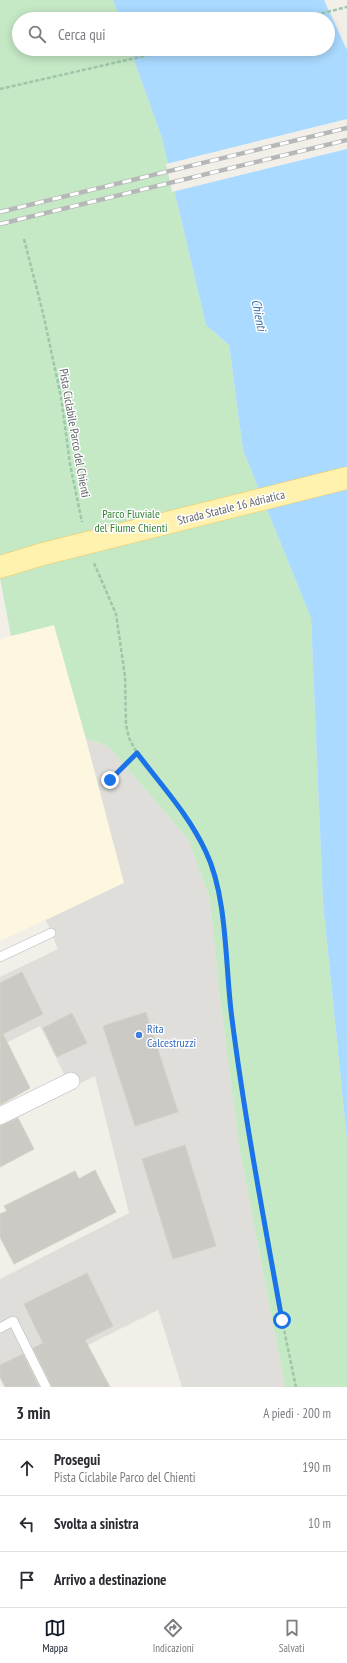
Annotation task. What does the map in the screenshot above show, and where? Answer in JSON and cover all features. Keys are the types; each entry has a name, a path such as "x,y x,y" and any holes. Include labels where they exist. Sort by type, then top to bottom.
{"main road":[{"name":"Strada Statale 16 Adriatica","path":"0,567 43,554 347,478"}],"street":[{"path":"0,1116 71,1081"}],"lane":[{"path":"0,957 50,933"},
{"path":"0,1328 13,1321 46,1387"}],"path":[{"path":"325,12 347,7"},
{"path":"0,89 144,56"},
{"name":"Pista Ciclabile Parco del Chienti","path":"24,239 43,313 61,397 70,464 83,524"},
{"path":"92,558 96,571 116,614 125,676 126,725 129,738 137,753 184,815 206,852 217,887 223,926 231,1016 245,1114 282,1320 296,1387"},
{"path":"110,780 137,753"}],"shaded area":[{"path":"54,625 124,883 0,941 0,639"},
{"path":"86,739 108,746 188,839 210,899 219,990 239,1146 285,1387 182,1387 158,1310 36,1371 44,1387 5,1387 0,1377 0,1279 129,1213 95,1076 71,1088 40,1026 0,1046 0,977 58,949 46,920 124,883"}],"green space":[{"name":"Parco Fluviale del Fiume Chienti","path":"0,0 113,0 117,12 12,12 12,56 133,56 162,138 206,325 229,345 243,450 311,618 323,903 347,1140 347,1387 285,1387 239,1146 219,990 210,899 188,839 108,746 86,739 54,625 11,636 0,578"}],"water":[{"path":"113,0 324,0 330,12 117,12"},
{"name":"Chienti","path":"335,24 347,50 347,1140 323,903 311,618 243,450 229,345 206,325 162,138 133,56 335,56"}],"pier":[{"path":"347,119 347,149 172,192 166,164"}],"building":[{"path":"22,972 43,1014 3,1034 30,1088 0,1105 0,983"},
{"path":"146,1012 178,1112 135,1126 103,1026"},
{"path":"72,1013 87,1043 57,1057 43,1028"},
{"path":"18,1118 34,1149 0,1167 0,1126"},
{"path":"185,1145 216,1246 173,1259 142,1159"},
{"path":"95,1170 116,1212 14,1264 0,1237 0,1214 7,1211 4,1206 75,1171 79,1179"},
{"path":"87,1273 113,1326 85,1340 110,1387 52,1387 33,1348 43,1343 24,1304"},
{"path":"23,1354 39,1387 5,1387 0,1377 0,1365"}],"railway":[{"path":"0,212 347,128"},
{"path":"0,224 347,140"}],"place":[{"name":"Rita Calcestruzzi","path":"139,1035"}],"route":[{"path":"110,780 137,753 184,815 206,852 217,887 223,926 231,1016 245,1114 282,1320"}]}
